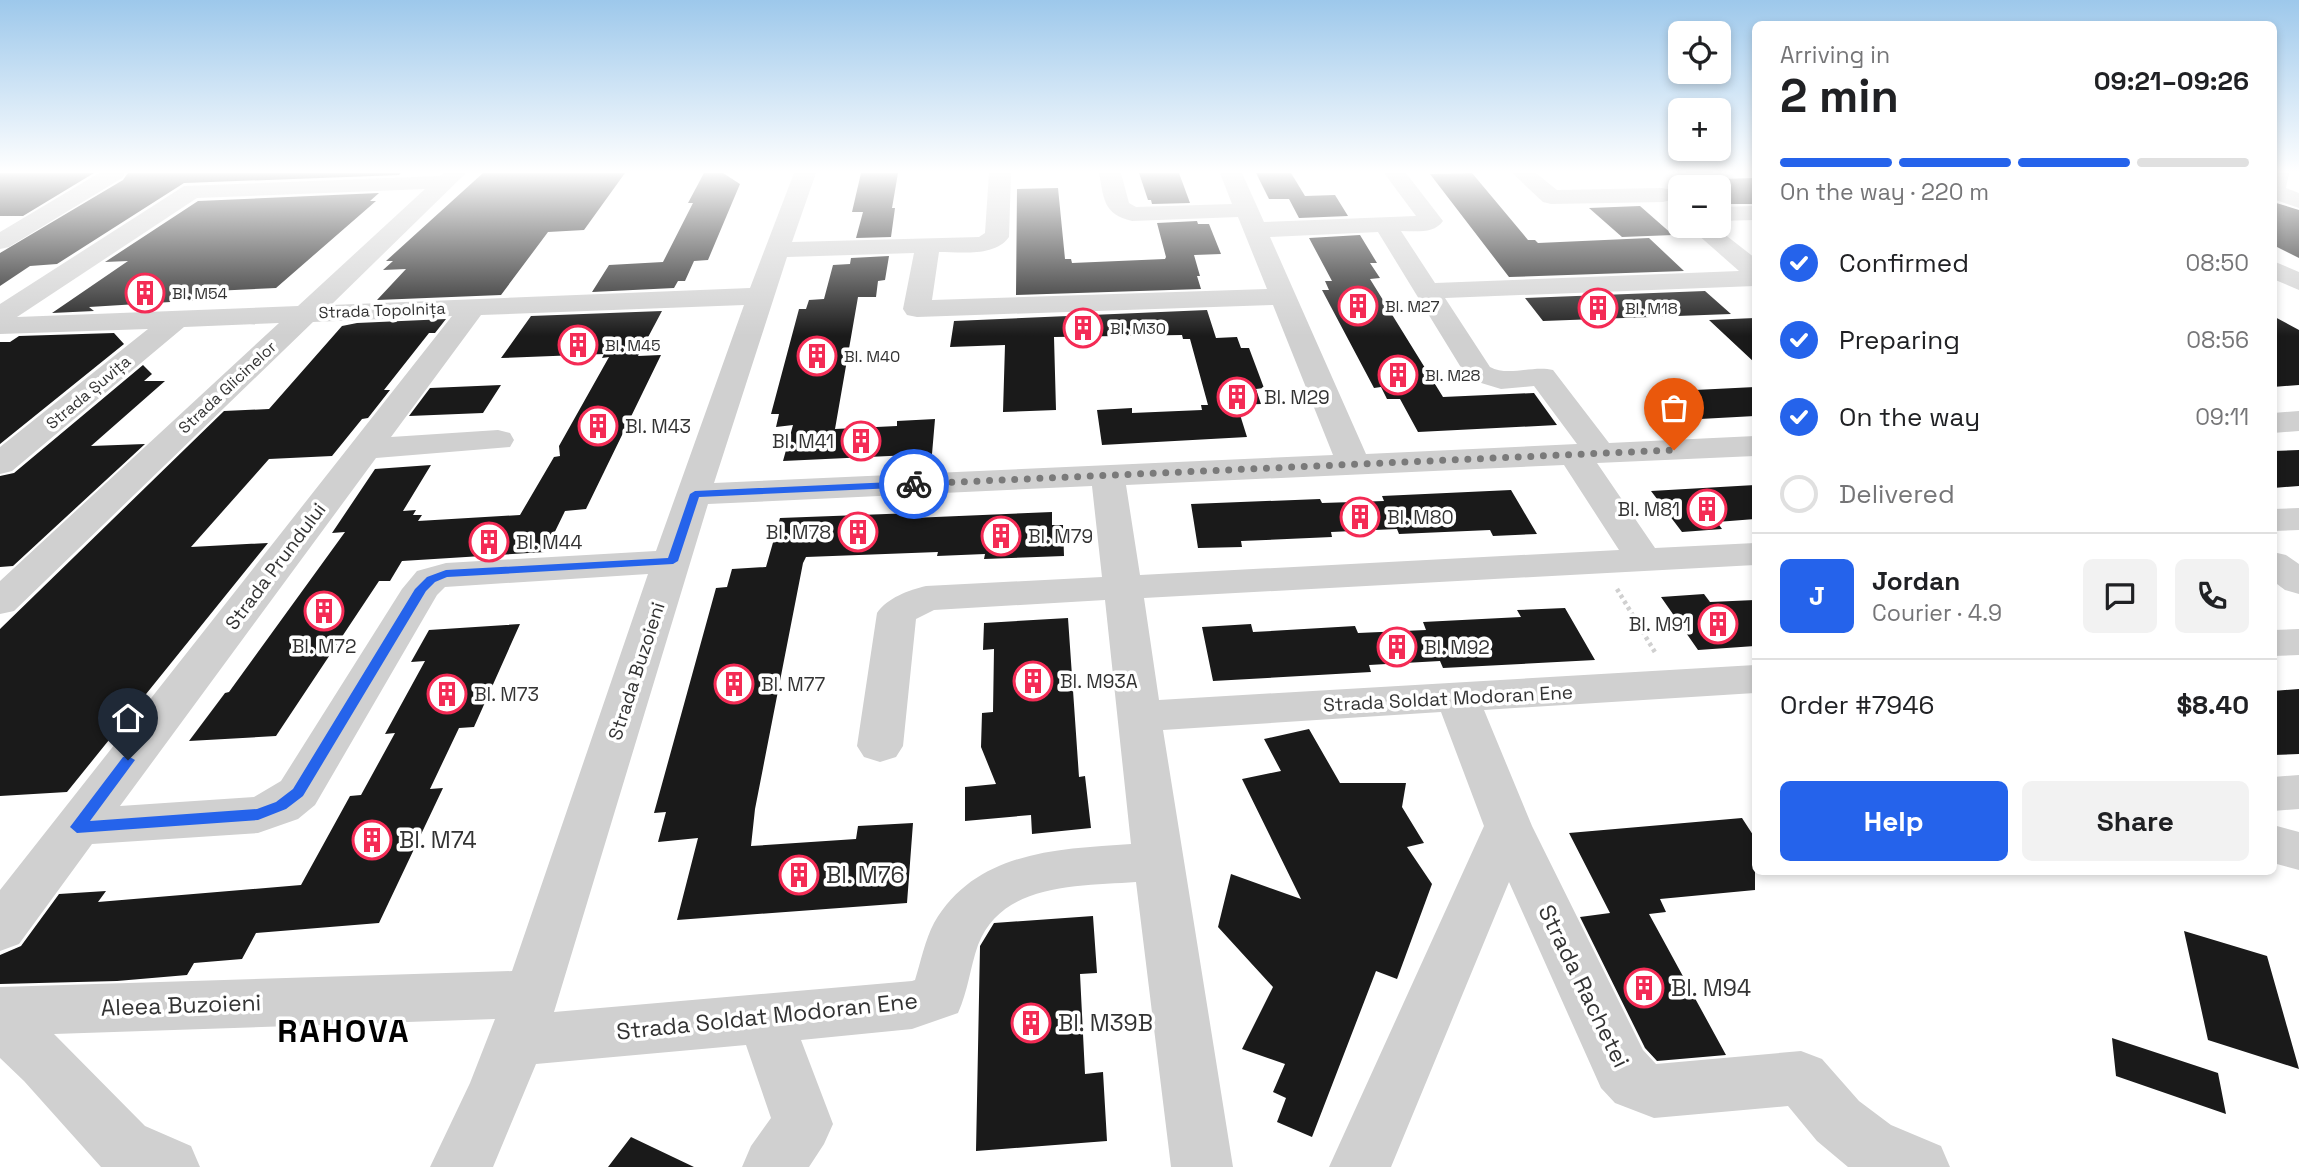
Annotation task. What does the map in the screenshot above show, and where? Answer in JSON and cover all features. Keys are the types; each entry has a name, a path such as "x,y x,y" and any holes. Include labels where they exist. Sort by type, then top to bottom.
{"street":[{"path":"0,242 24,227"},
{"path":"0,316 135,227"},
{"name":"Strada Glicinelor","path":"0,602 396,227"},
{"name":"Strada Buzoieni","path":"461,1167 478,1134 522,1017 695,494 787,227"},
{"path":"779,250 983,244 997,237 997,227"},
{"path":"1254,227 1353,463"},
{"path":"1387,227 1460,343 1485,377 1542,376 1645,561"},
{"path":"1715,238 1752,269"},
{"path":"929,245 917,309 1283,297"},
{"path":"2277,271 2299,282"},
{"path":"1426,291 1752,278"},
{"name":"Strada Topolnița","path":"0,326 763,296"},
{"name":"Strada Prundului","path":"0,929 474,306"},
{"name":"Strada Șuvița","path":"0,464 177,319"},
{"path":"363,449 498,440"},
{"path":"695,494 1752,446"},
{"path":"1108,475 1158,861 1202,1167"},
{"path":"2277,520 2299,519"},
{"path":"880,746 897,612 926,598 1752,554"},
{"path":"77,827 258,815 281,806 298,793 421,589 431,579 446,574 673,561"},
{"path":"2277,565 2299,582"},
{"path":"2277,643 2299,642"},
{"name":"Strada Soldat Modoran Ene","path":"1140,716 1752,679"},
{"name":"Strada Rachetei","path":"1457,698 1508,826 1622,1069 1636,1084 1654,1091 1801,1078 1838,1121 1869,1146 1919,1167"},
{"path":"2277,794 2299,792"},
{"path":"1360,1167 1508,826"},
{"path":"2277,845 2299,851"},
{"name":"Strada Soldat Modoran Ene","path":"522,1017 765,1018 912,1005 937,996 954,937 979,902 1006,884 1051,869 1158,861"},
{"name":"Aleea Buzoieni","path":"0,1012 522,1017"},
{"path":"765,1018 803,1124 773,1167"},
{"path":"0,1021 45,1062 123,1147 169,1167"}],"path":[{"path":"1602,563 1675,684"}],"building":[{"path":"43,227 114,227 57,264 30,266 0,286 0,253"},
{"path":"158,227 346,227 276,288 213,291 203,300 89,307 94,311 52,313 128,261 105,262"},
{"path":"423,227 586,227 584,230 548,232 501,295 377,300 406,269 383,270 393,261 386,261"},
{"path":"681,227 722,227 708,260 694,261 685,281 678,281 674,288 592,292 609,265 663,262"},
{"path":"859,227 892,227 891,237 856,238"},
{"path":"1017,227 1062,227 1065,259 1071,259 1072,263 1165,259 1158,227 1210,227 1221,254 1194,255 1201,289 1016,295"},
{"path":"1471,227 1518,227 1528,240 1538,243 1649,238 1684,271 1509,277"},
{"path":"1611,227 1664,227 1668,235 1622,237"},
{"path":"2277,227 2299,227 2299,258 2277,247"},
{"path":"1360,235 1377,263 1370,263 1380,278 1370,279 1443,397 1534,393 1557,425 1418,432 1400,399 1387,399 1381,387 1374,388 1322,290 1329,290 1325,281 1332,281 1309,238"},
{"path":"889,256 885,280 878,281 876,297 858,297 835,429 897,426 897,421 935,419 932,454 783,461 793,425 776,427 779,414 771,414 799,309 806,309 809,300 824,299 833,265 850,264 851,258"},
{"name":"Bl. M18","path":"1705,291 1731,314 1543,321 1525,298"},
{"path":"1207,310 1216,338 1237,337 1241,348 1249,348 1264,388 1256,389 1261,404 1237,405 1247,437 1102,445 1097,410 1132,408 1132,413 1202,410 1201,405 1208,405 1190,339 1183,339 1182,335 1054,337 1056,410 1003,412 1005,345 950,347 954,321"},
{"path":"662,311 638,356 661,355 586,509 565,511 545,552 402,561 390,581 379,581 276,736 189,741 225,693 229,692 345,532 332,533 375,469 431,465 403,511 416,510 413,515 422,515 418,521 520,515 554,457 560,456 559,446 609,357 602,358 604,354 501,358 531,316"},
{"path":"1752,318 1752,360 1709,320"},
{"path":"2277,318 2299,330 2299,385 2277,387"},
{"path":"446,319 435,333 429,333 384,390 390,390 368,418 362,419 332,456 269,459 191,547 268,543 67,792 0,796 0,629 224,411 269,409 342,326"},
{"path":"114,333 124,344 0,444 0,342 10,342 19,336"},
{"path":"143,365 152,374 144,381 165,381 91,446 145,444 13,566 0,567 0,476 14,473"},
{"path":"501,385 483,413 409,416 430,388"},
{"path":"1752,387 1752,416 1700,419 1675,391"},
{"path":"2299,450 2299,486 2277,488 2277,451"},
{"name":"Bl. M81","path":"1752,485 1752,519 1717,522 1722,529 1682,532 1651,491"},
{"name":"Bl. M80","path":"1511,490 1537,534 1493,536 1490,530 1399,534 1397,529 1331,532 1332,537 1241,541 1242,547 1198,548 1191,504 1320,499 1322,503 1384,501 1382,496"},
{"path":"1052,512 1052,525 1063,525 1064,556 984,559 985,554 937,556 938,552 806,557 803,563 755,809 751,846 856,839 858,826 913,823 907,903 677,920 698,838 658,842 666,812 654,813 716,588 727,587 732,569 766,567 780,518 913,513 912,518"},
{"name":"Bl. M91","path":"1704,594 1710,602 1752,600 1752,646 1698,650 1661,597"},
{"name":"Bl. M92","path":"1565,608 1595,660 1443,668 1440,661 1369,665 1371,672 1213,681 1202,627 1251,624 1253,632 1355,626 1358,633 1426,630 1423,622 1521,617 1517,610"},
{"path":"1068,618 1079,777 1085,776 1091,828 1032,834 1031,815 965,821 965,787 996,784 981,747 982,713 993,712 994,649 983,650 984,623"},
{"name":"Bl. M74","path":"520,624 474,727 459,728 430,789 443,788 379,923 256,933 242,959 194,963 187,975 117,981 0,984 0,955 21,946 59,894 106,891 98,902 301,885 350,796 361,795 395,733 385,734 425,661 411,662 429,630"},
{"path":"2299,689 2299,754 2277,755 2277,691"},
{"path":"1309,729 1340,783 1406,783 1402,807 1424,843 1407,847 1432,884 1397,979 1376,971 1312,1137 1277,1122 1286,1098 1273,1092 1285,1064 1242,1049 1273,987 1218,927 1231,874 1301,899 1242,779 1281,771 1264,739"},
{"name":"Bl. M94","path":"1742,818 1752,833 1752,875 1755,875 1755,890 1660,899 1666,912 1649,914 1726,1055 1657,1061 1645,1048 1580,917 1610,913 1569,833"},
{"name":"Bl. M39B","path":"1093,916 1097,973 1080,974 1085,1074 1103,1072 1107,1141 976,1151 980,946 994,923"},
{"path":"2184,931 2267,956 2299,1069 2208,1040"},
{"path":"2112,1038 2218,1073 2226,1114 2116,1076"},
{"path":"631,1137 694,1167 608,1167"}],"way so far":[{"path":"914,484 1674,450"}],"place":[{"name":"Bl. M54","path":"145,293"},
{"name":"Bl. M27","path":"1358,306"},
{"name":"Bl. M18","path":"1598,308"},
{"name":"Bl. M30","path":"1083,328"},
{"name":"Bl. M45","path":"578,345"},
{"name":"Bl. M40","path":"817,356"},
{"name":"Bl. M28","path":"1398,375"},
{"name":"Bl. M29","path":"1237,397"},
{"name":"Bl. M43","path":"598,426"},
{"name":"Bl. M41","path":"861,441"},
{"name":"Bl. M81","path":"1707,509"},
{"name":"Bl. M80","path":"1360,517"},
{"name":"Bl. M78","path":"858,532"},
{"name":"Bl. M79","path":"1001,536"},
{"name":"Bl. M44","path":"489,542"},
{"name":"Bl. M72","path":"324,611"},
{"name":"Bl. M91","path":"1718,624"},
{"name":"Bl. M92","path":"1397,647"},
{"name":"Bl. M93A","path":"1033,681"},
{"name":"Bl. M77","path":"734,684"},
{"name":"Bl. M73","path":"447,694"},
{"name":"Bl. M74","path":"372,840"},
{"name":"Bl. M76","path":"799,875"},
{"name":"Bl. M94","path":"1644,988"},
{"name":"Bl. M39B","path":"1031,1023"}],"district":[{"name":"RAHOVA","path":"344,1031"}],"route":[{"path":"128,760 77,827 258,815 281,806 298,793 421,589 431,579 446,574 673,561 695,494 914,484"}]}
